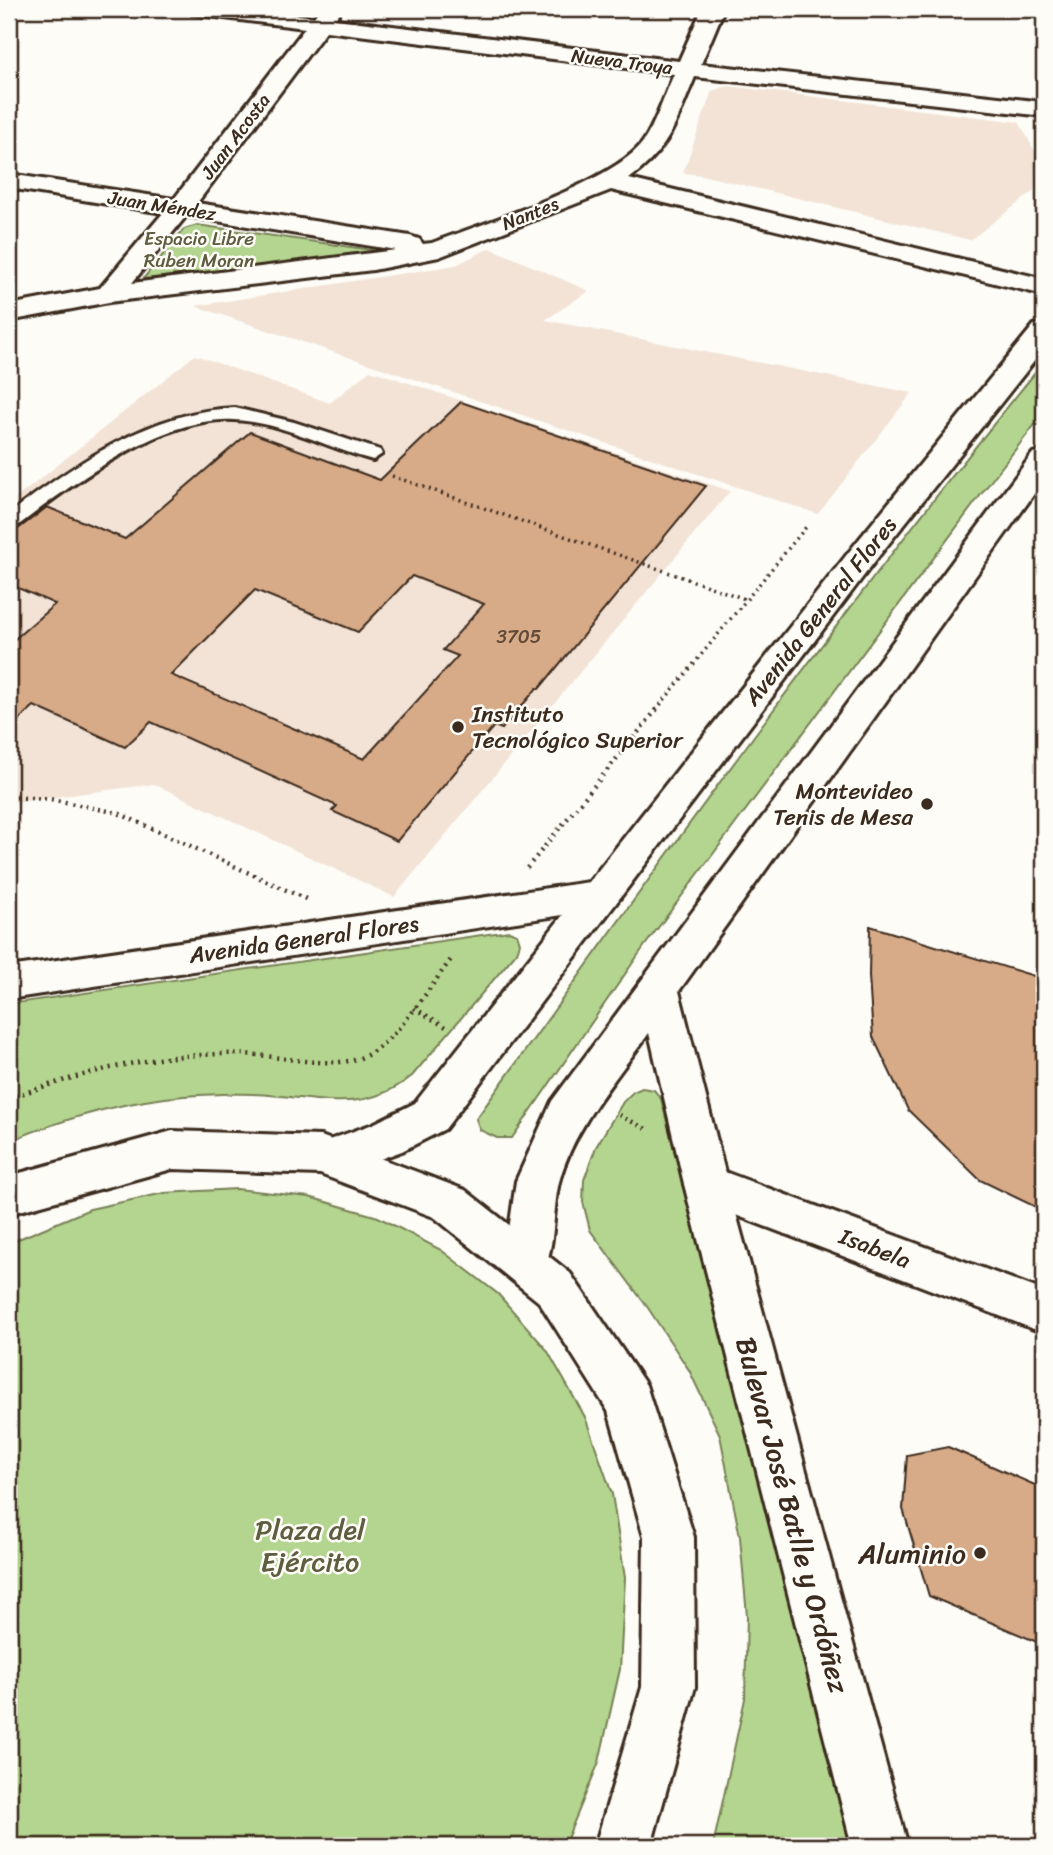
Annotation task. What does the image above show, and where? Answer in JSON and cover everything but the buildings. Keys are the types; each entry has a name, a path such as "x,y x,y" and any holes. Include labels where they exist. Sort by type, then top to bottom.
{"street":[{"name":"Nueva Troya","path":"200,9 326,16 688,69 1044,109"},
{"name":"Nantes","path":"9,313 108,294 373,262 439,249 609,182 641,159 655,143 713,9"},
{"name":"Juan Acosta","path":"108,294 180,208 326,16"},
{"name":"Juan Méndez","path":"9,181 439,249"},
{"path":"609,182 1044,287"},
{"name":"Avenida General Flores","path":"332,1157 387,1138 430,1116 867,550 1044,331"},
{"path":"527,1258 538,1181 567,1114 1041,470"},
{"name":"Avenida General Flores","path":"9,983 599,895"},
{"path":"658,988 706,1184"},
{"path":"9,1195 44,1180 103,1161 161,1150 219,1145 265,1147 332,1157 403,1179 468,1212 527,1258 571,1304 609,1359 639,1421 661,1489 673,1563 675,1642 664,1725 640,1808 623,1846"},
{"name":"Isabela","path":"706,1184 1044,1312"},
{"name":"Bulevar José Batlle y Ordóñez","path":"706,1184 880,1846"}],"lane":[{"path":"9,523 68,480 161,429 207,414 233,414 266,421 373,454"}],"path":[{"path":"373,454 385,474 745,599"},
{"path":"523,872 806,527"},
{"path":"9,797 50,799 118,813 318,904"},
{"path":"9,1098 68,1078 126,1063 182,1056 242,1054 344,1061 363,1058 414,1008 488,912"},
{"path":"414,1008 451,1030"}],"shaded area":[{"path":"728,86 1019,122 1037,155 1034,191 970,240 702,175 683,173 712,91"},
{"path":"490,248 589,291 545,320 912,393 818,514 195,306 456,265"},
{"path":"195,355 330,403 370,370 730,491 394,897 154,784 9,803 9,504"}],"green space":[{"name":"Espacio Libre Ruben Moran","path":"197,225 372,250 370,255 143,279 184,229"},
{"path":"1044,362 1044,413 643,948 512,1138 497,1138 480,1130 476,1119 684,831 897,547"},
{"path":"509,931 517,934 520,943 517,952 412,1076 380,1095 349,1101 244,1094 161,1098 95,1112 9,1141 9,1004"},
{"path":"642,1088 654,1090 661,1099 853,1846 713,1846 745,1699 747,1616 740,1537 720,1435 689,1370 648,1308 590,1230 583,1202 584,1180 596,1147 623,1102 633,1092"},
{"name":"Plaza del Ejército","path":"237,1189 309,1197 378,1217 441,1250 498,1294 547,1350 585,1417 612,1494 625,1578 620,1669 599,1762 564,1846 9,1846 9,1243 90,1209 164,1193"}],"place":[{"name":"Instituto Tecnológico Superior","path":"458,727"},
{"name":"Montevideo Tenis de Mesa","path":"927,804"},
{"name":"Aluminio","path":"980,1553"}]}
